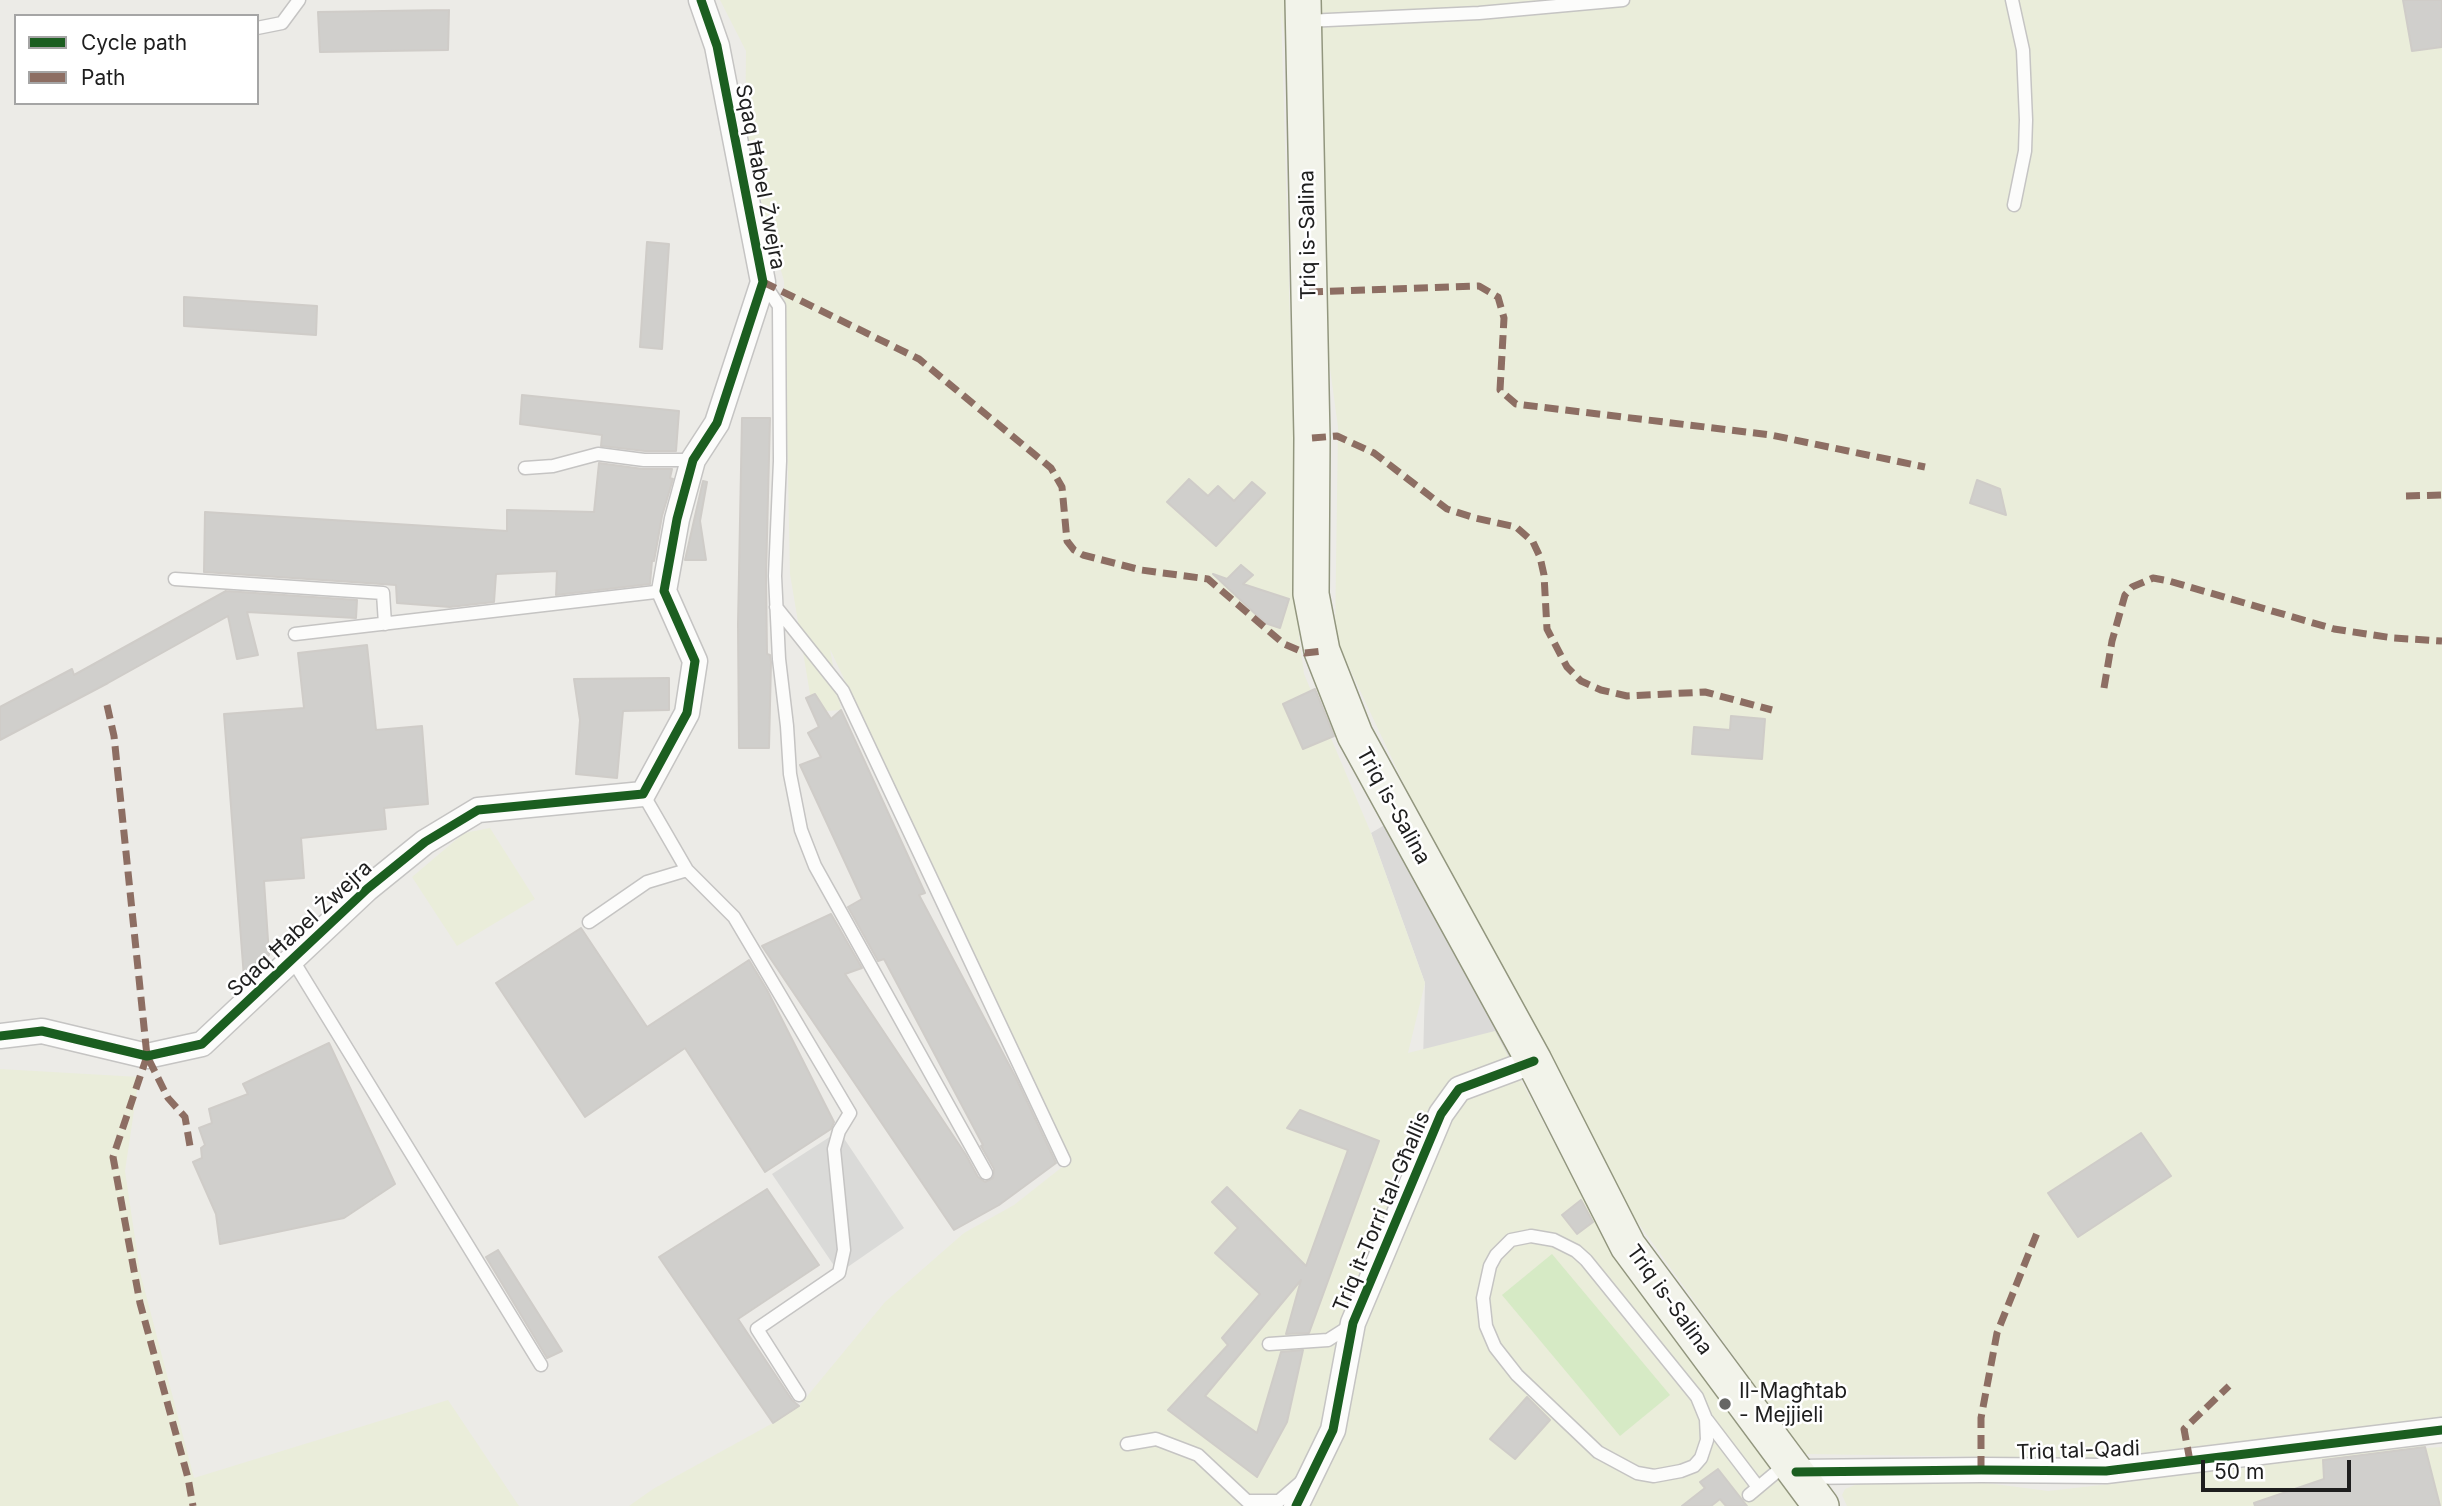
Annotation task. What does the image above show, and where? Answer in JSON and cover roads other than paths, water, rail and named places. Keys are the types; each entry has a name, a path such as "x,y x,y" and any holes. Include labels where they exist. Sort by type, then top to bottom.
{"main road":[{"name":"Triq is-Salina","path":"1303,11 1312,438 1311,594 1315,622 1329,672 1355,735 1534,1061 1628,1246 1806,1489"}],"street":[{"name":"Sqaq Ħabel Żwejra","path":"664,591 677,519 693,460 717,423 763,282 717,46 701,0"},
{"path":"643,793 687,713 695,662 664,591"},
{"name":"Sqaq Ħabel Żwejra","path":"0,1036 42,1031 147,1056 202,1044 367,889 425,842 478,810 643,793"},
{"name":"Triq it-Torri tal-Għallis","path":"1296,1506 1333,1430 1353,1324 1441,1114 1459,1089 1534,1061"},
{"name":"Triq tal-Qadi","path":"1806,1489 1981,1470 2106,1471 2442,1430"}],"lane":[{"path":"259,28 282,23 299,0"},
{"path":"1303,11 1479,13 1623,0"},
{"path":"2012,0 2023,50 2026,120 2025,150 2014,205"},
{"path":"763,282 779,306 780,461 776,607 790,774 801,830 815,866 986,1173"},
{"path":"525,468 553,466 598,454 644,460 693,460"},
{"path":"175,579 383,593 385,624"},
{"path":"295,634 664,591"},
{"path":"776,607 843,691 1064,1160"},
{"path":"643,793 687,870 734,917 850,1114 839,1132 834,1149 844,1250 839,1273 757,1329 799,1395"},
{"path":"589,922 647,882 687,870"},
{"path":"292,959 541,1365"},
{"path":"1706,1419 1707,1440 1701,1458 1694,1466 1681,1471 1654,1476 1637,1473 1598,1452 1517,1375 1495,1347 1486,1326 1483,1298 1490,1266 1496,1255 1511,1240 1531,1236 1554,1240 1576,1251 1697,1397 1706,1419 1753,1491 1806,1489"},
{"path":"1269,1343 1328,1340 1353,1324"},
{"path":"1127,1444 1156,1439 1198,1455 1247,1501 1279,1500 1312,1473"}],"place":[{"name":"Il-Magħtab - Mejjieli","path":"1725,1404"}]}
